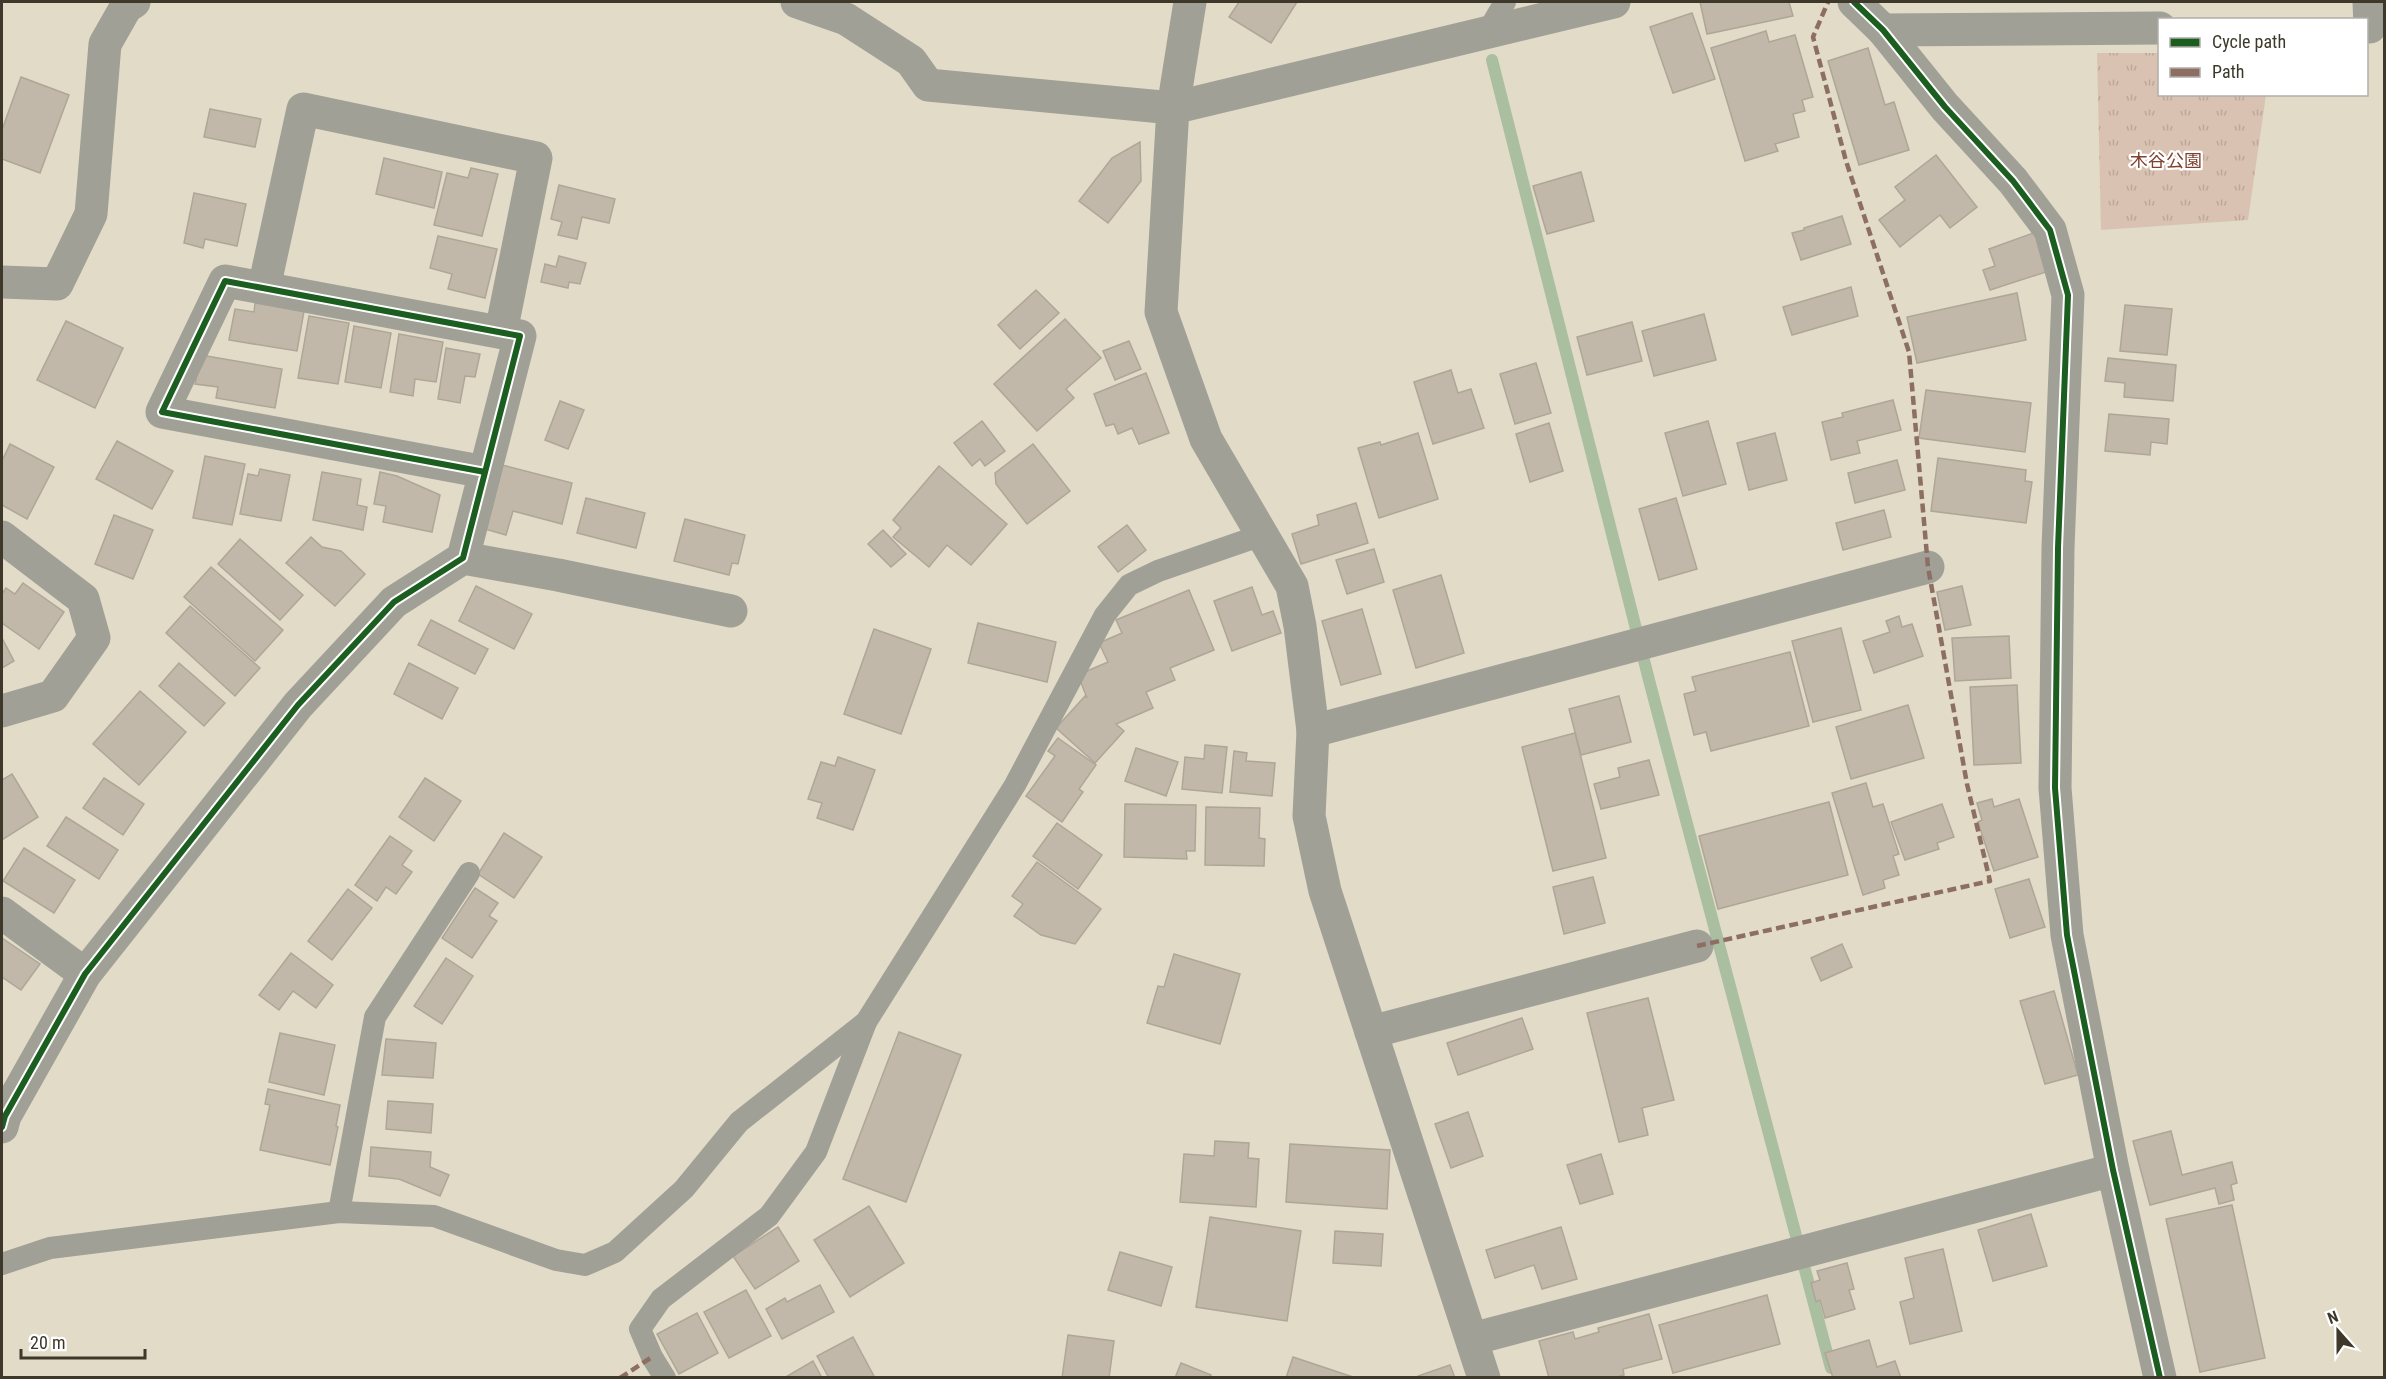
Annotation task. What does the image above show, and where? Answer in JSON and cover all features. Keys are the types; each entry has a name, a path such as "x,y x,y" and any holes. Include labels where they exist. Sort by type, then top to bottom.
{"street":[{"path":"2,282 57,284 91,214 105,44 126,7 134,2"},
{"path":"797,2 846,20 874,37 911,61 928,85 1173,108 1614,2"},
{"path":"1190,2 1173,108 1161,312 1206,439 1292,586 1300,626 1313,731 1309,816 1325,891 1484,1377"},
{"path":"1854,2 1885,16 2147,19"},
{"path":"1885,16 1946,107 2013,181 2050,230 2068,295 2058,548 2055,788 2067,935 2113,1170 2160,1377"},
{"path":"264,288 303,110 536,158 501,332"},
{"path":"463,558 520,336 225,281 162,412 485,472"},
{"path":"2,537 83,599 94,638 53,696 2,711"},
{"path":"2,1127 5,1116 85,974 298,705 394,602 463,558 558,574 731,611"},
{"path":"1313,731 1928,567"},
{"path":"2,913 85,974"},
{"path":"1371,1032 1697,946"},
{"path":"1472,1339 2113,1170"}],"lane":[{"path":"1488,31 1505,2"},
{"path":"665,1377 652,1357 640,1329 661,1299 769,1215 816,1152 866,1022 1015,785 1105,615 1128,585 1158,571 1262,535"},
{"path":"339,1212 375,1017 469,873"},
{"path":"2,1264 50,1248 339,1212 434,1216 556,1260 585,1265 615,1252 684,1189 739,1122 866,1022"}],"green space":[{"name":"木谷公園","path":"2097,53 2158,53 2158,96 2266,96 2248,220 2101,230"}],"building":[{"path":"1239,2 1297,2 1271,43 1229,17"},
{"path":"1700,2 1789,2 1793,16 1707,34"},
{"path":"1692,13 1715,79 1673,93 1650,27"},
{"path":"1766,31 1769,42 1795,35 1813,97 1802,100 1805,111 1793,114 1799,137 1775,144 1778,151 1745,161 1711,48"},
{"path":"1868,48 1885,105 1894,102 1909,150 1859,165 1828,61"},
{"path":"21,77 69,95 40,173 2,159 2,130"},
{"path":"210,109 261,119 255,147 204,137"},
{"path":"1140,142 1141,181 1108,223 1079,201 1112,158"},
{"path":"1936,155 1977,207 1950,228 1940,215 1900,247 1879,220 1905,200 1895,187"},
{"path":"384,158 442,172 434,208 376,194"},
{"path":"471,168 498,174 482,236 434,225 447,173 468,178"},
{"path":"1581,172 1594,221 1547,234 1533,186"},
{"path":"559,185 615,199 609,223 582,217 577,239 558,235 562,222 551,219"},
{"path":"194,193 246,204 237,246 205,239 203,248 184,243"},
{"path":"1842,216 1851,244 1801,260 1792,233"},
{"path":"2036,232 2049,271 1990,290 1983,270 1995,266 1989,249"},
{"path":"438,236 497,249 485,298 448,289 452,274 430,268"},
{"path":"559,256 586,263 580,284 569,282 568,288 541,282 545,264 556,267"},
{"path":"1851,287 1858,316 1792,335 1783,307"},
{"path":"1036,290 1059,313 1020,349 998,325"},
{"path":"2017,293 2026,340 1917,363 1907,317"},
{"path":"255,303 304,311 297,351 229,340 235,309 254,312"},
{"path":"2125,305 2172,309 2167,355 2120,351"},
{"path":"1704,314 1716,360 1654,376 1642,331"},
{"path":"309,316 349,323 338,384 298,378"},
{"path":"1065,319 1101,358 1066,389 1074,398 1037,431 994,384"},
{"path":"66,321 123,348 95,408 37,380"},
{"path":"1632,322 1642,361 1587,375 1577,337"},
{"path":"354,326 391,333 381,388 345,382"},
{"path":"399,334 443,342 436,382 415,379 413,396 390,392"},
{"path":"1129,341 1141,369 1115,380 1103,351"},
{"path":"446,348 480,354 475,377 465,376 460,403 438,399"},
{"path":"201,355 282,369 275,408 216,398 218,387 195,384"},
{"path":"2108,358 2176,365 2173,401 2124,397 2125,383 2105,381"},
{"path":"1536,363 1551,413 1515,424 1500,374"},
{"path":"1451,370 1458,393 1471,389 1484,428 1433,444 1414,382"},
{"path":"1146,373 1169,433 1139,444 1132,428 1118,434 1114,424 1106,426 1094,394"},
{"path":"1926,390 2031,403 2025,452 1919,438"},
{"path":"1893,400 1901,430 1857,441 1860,453 1831,460 1822,422 1843,417 1842,413"},
{"path":"560,401 584,410 568,449 545,440"},
{"path":"2109,414 2169,419 2167,444 2151,442 2150,455 2105,451"},
{"path":"982,421 1005,451 985,466 980,459 972,466 954,443"},
{"path":"1708,421 1726,484 1683,496 1665,433"},
{"path":"1549,423 1563,471 1530,482 1516,434"},
{"path":"1418,433 1438,499 1379,518 1358,448 1380,442 1381,445"},
{"path":"1775,433 1787,480 1749,490 1737,443"},
{"path":"117,441 173,471 152,509 96,479"},
{"path":"10,444 54,467 27,519 2,505 2,461"},
{"path":"1033,444 1070,491 1027,524 996,484 995,473"},
{"path":"205,456 245,464 232,525 193,518"},
{"path":"1938,458 2026,470 2025,481 2032,482 2026,523 1931,511"},
{"path":"1897,460 1905,490 1855,503 1848,473"},
{"path":"502,465 572,483 562,524 513,511 506,535 485,529"},
{"path":"939,466 1007,524 971,565 947,545 929,567 893,537 901,528 893,520"},
{"path":"260,469 290,475 281,521 240,514 248,474 258,476"},
{"path":"322,472 361,479 357,505 367,507 363,530 313,520"},
{"path":"380,472 397,476 440,495 432,532 383,522 386,506 374,504"},
{"path":"586,498 645,513 636,548 577,533"},
{"path":"1676,498 1697,569 1659,580 1639,509"},
{"path":"1356,503 1368,543 1301,564 1292,534 1319,525 1317,515"},
{"path":"1884,510 1891,537 1843,550 1836,523"},
{"path":"114,515 153,530 133,579 95,564"},
{"path":"685,519 745,535 738,564 732,563 729,575 674,561"},
{"path":"1127,525 1146,550 1118,572 1098,547"},
{"path":"883,530 906,554 891,567 868,544"},
{"path":"311,537 322,547 341,551 365,574 335,606 286,563"},
{"path":"240,539 303,595 280,620 218,564"},
{"path":"1374,549 1384,582 1347,594 1336,560"},
{"path":"211,567 283,630 255,661 184,597"},
{"path":"1441,575 1464,653 1416,668 1393,590"},
{"path":"23,583 64,612 39,649 2,623 2,594 6,588 15,594"},
{"path":"476,586 532,614 514,649 459,621"},
{"path":"1962,586 1971,625 1945,630 1937,592"},
{"path":"1252,587 1262,615 1273,611 1281,633 1232,651 1214,601"},
{"path":"1189,590 1214,650 1170,668 1175,680 1146,692 1153,708 1116,724 1124,731 1095,763 1056,728 1085,696 1087,698 1078,675 1108,662 1099,643 1122,633 1116,620"},
{"path":"190,606 260,668 235,696 166,633"},
{"path":"1362,609 1381,674 1341,685 1322,621"},
{"path":"1899,616 1902,627 1912,624 1923,656 1874,673 1863,641 1890,632 1886,621"},
{"path":"431,620 488,649 475,674 418,645"},
{"path":"978,623 1056,642 1047,682 968,663"},
{"path":"1841,628 1861,710 1813,722 1792,641"},
{"path":"874,629 931,649 901,734 844,714"},
{"path":"2009,636 2011,678 1955,681 1952,638"},
{"path":"2,638 14,661 2,668"},
{"path":"1790,652 1809,726 1711,751 1706,732 1694,735 1684,694 1696,691 1692,677"},
{"path":"179,663 225,703 204,726 159,686"},
{"path":"409,663 458,688 442,719 394,694"},
{"path":"2017,685 2021,763 1974,765 1970,687"},
{"path":"140,691 186,732 139,785 93,744"},
{"path":"1619,696 1631,742 1581,755 1569,709"},
{"path":"1908,705 1924,758 1851,779 1836,727"},
{"path":"1575,733 1606,858 1553,871 1522,747"},
{"path":"1058,738 1096,765 1079,789 1083,792 1062,822 1026,796 1055,756 1048,751"},
{"path":"1205,745 1227,747 1222,793 1182,789 1185,757 1204,759"},
{"path":"1136,748 1178,762 1166,796 1125,781"},
{"path":"1234,751 1247,753 1246,761 1275,763 1272,796 1230,792"},
{"path":"838,757 875,770 853,830 817,818 822,803 808,799 821,762 835,766"},
{"path":"1649,760 1659,795 1601,809 1594,784 1620,777 1618,768"},
{"path":"12,774 38,817 2,840 2,780"},
{"path":"104,778 144,804 123,835 83,808"},
{"path":"425,778 461,801 434,841 399,817"},
{"path":"1866,783 1873,807 1883,804 1899,854 1893,856 1899,875 1883,880 1885,888 1863,895 1832,793"},
{"path":"1992,799 1994,807 2019,799 2038,857 1994,871 1978,822 1982,820 1977,803"},
{"path":"1829,802 1848,875 1718,909 1699,836"},
{"path":"1125,804 1196,805 1195,851 1186,851 1187,859 1124,857"},
{"path":"1942,804 1954,837 1937,843 1939,849 1905,860 1891,822"},
{"path":"1206,807 1260,808 1259,838 1265,839 1264,866 1205,865"},
{"path":"66,817 118,850 99,879 47,846"},
{"path":"1057,823 1102,855 1078,889 1033,856"},
{"path":"504,833 542,857 514,898 478,874"},
{"path":"390,836 412,851 402,865 412,872 396,894 386,887 377,901 355,885"},
{"path":"24,848 75,880 54,913 3,881"},
{"path":"1037,862 1101,909 1075,944 1041,935 1014,916 1023,904 1012,896"},
{"path":"1593,877 1605,923 1564,934 1553,887"},
{"path":"2029,879 2045,927 2010,938 1995,889"},
{"path":"475,888 498,903 489,916 497,921 472,958 442,938"},
{"path":"348,889 372,908 332,960 308,941"},
{"path":"2,938 40,964 21,990 2,977"},
{"path":"1842,944 1852,967 1821,981 1811,958"},
{"path":"291,953 333,985 316,1008 293,991 279,1010 259,995"},
{"path":"1174,954 1240,974 1220,1044 1147,1023 1158,986 1164,987"},
{"path":"446,958 473,976 442,1024 414,1006"},
{"path":"2054,991 2078,1075 2045,1084 2020,1001"},
{"path":"1648,998 1674,1100 1642,1108 1648,1135 1619,1142 1587,1013"},
{"path":"1522,1018 1533,1049 1458,1075 1447,1043"},
{"path":"899,1032 961,1055 906,1202 843,1179"},
{"path":"280,1033 335,1045 324,1095 269,1082"},
{"path":"386,1039 436,1043 433,1078 382,1075"},
{"path":"268,1089 340,1105 330,1165 260,1150 270,1105 265,1104"},
{"path":"388,1101 433,1104 431,1133 386,1129"},
{"path":"1468,1112 1483,1156 1451,1168 1435,1124"},
{"path":"2171,1131 2182,1175 2232,1162 2237,1183 2231,1185 2234,1200 2219,1204 2215,1188 2150,1205 2133,1141"},
{"path":"1215,1141 1249,1143 1248,1158 1259,1159 1256,1207 1180,1202 1184,1154 1214,1156"},
{"path":"1290,1144 1390,1150 1387,1209 1286,1202"},
{"path":"371,1147 431,1152 430,1167 449,1175 440,1196 399,1179 369,1176"},
{"path":"1601,1154 1613,1194 1580,1204 1567,1165"},
{"path":"2232,1205 2265,1358 2200,1372 2166,1219"},
{"path":"869,1206 904,1263 850,1297 814,1240"},
{"path":"2031,1214 2047,1266 1993,1281 1978,1230"},
{"path":"1210,1217 1301,1231 1287,1321 1196,1307"},
{"path":"778,1227 799,1261 755,1289 733,1256"},
{"path":"1561,1227 1577,1279 1542,1289 1534,1265 1495,1278 1486,1250"},
{"path":"1335,1231 1383,1234 1381,1266 1333,1263"},
{"path":"1943,1249 1962,1331 1910,1344 1900,1302 1914,1298 1905,1258"},
{"path":"1120,1252 1172,1267 1161,1306 1108,1290"},
{"path":"1847,1263 1854,1289 1849,1290 1855,1309 1825,1318 1820,1300 1816,1302 1811,1283 1820,1280 1817,1271"},
{"path":"820,1285 834,1312 782,1339 766,1309 785,1298 787,1302"},
{"path":"746,1290 771,1336 729,1358 704,1312"},
{"path":"1767,1295 1780,1344 1673,1373 1659,1325"},
{"path":"697,1313 718,1353 679,1374 657,1334"},
{"path":"1649,1314 1662,1359 1623,1369 1624,1375 1613,1378 1549,1378 1539,1341 1573,1332 1575,1339 1599,1332 1598,1328"},
{"path":"1068,1335 1114,1341 1109,1378 1062,1378"},
{"path":"853,1337 875,1378 829,1378 817,1356"},
{"path":"1869,1340 1877,1367 1895,1361 1901,1378 1833,1378 1825,1353"},
{"path":"1293,1357 1356,1378 1286,1378"},
{"path":"813,1361 822,1378 784,1378"},
{"path":"1181,1363 1211,1375 1210,1378 1175,1378"},
{"path":"1450,1365 1455,1378 1418,1378 1418,1376"}],"waterway":[{"path":"1492,60 1650,684 1831,1368"}],"marked path":[{"path":"1697,946 1990,881 1967,784 1928,567 1909,352 1846,161 1813,37 1828,2"},
{"path":"620,1378 652,1357"}],"cycle path":[{"path":"1854,2 1883,30 1945,107 2013,181 2050,230 2068,295 2058,548 2055,788 2067,935 2113,1170 2160,1378"},
{"path":"2,1127 5,1116 85,974 298,705 394,602 463,558 520,336 225,281 162,412 485,472"}]}
